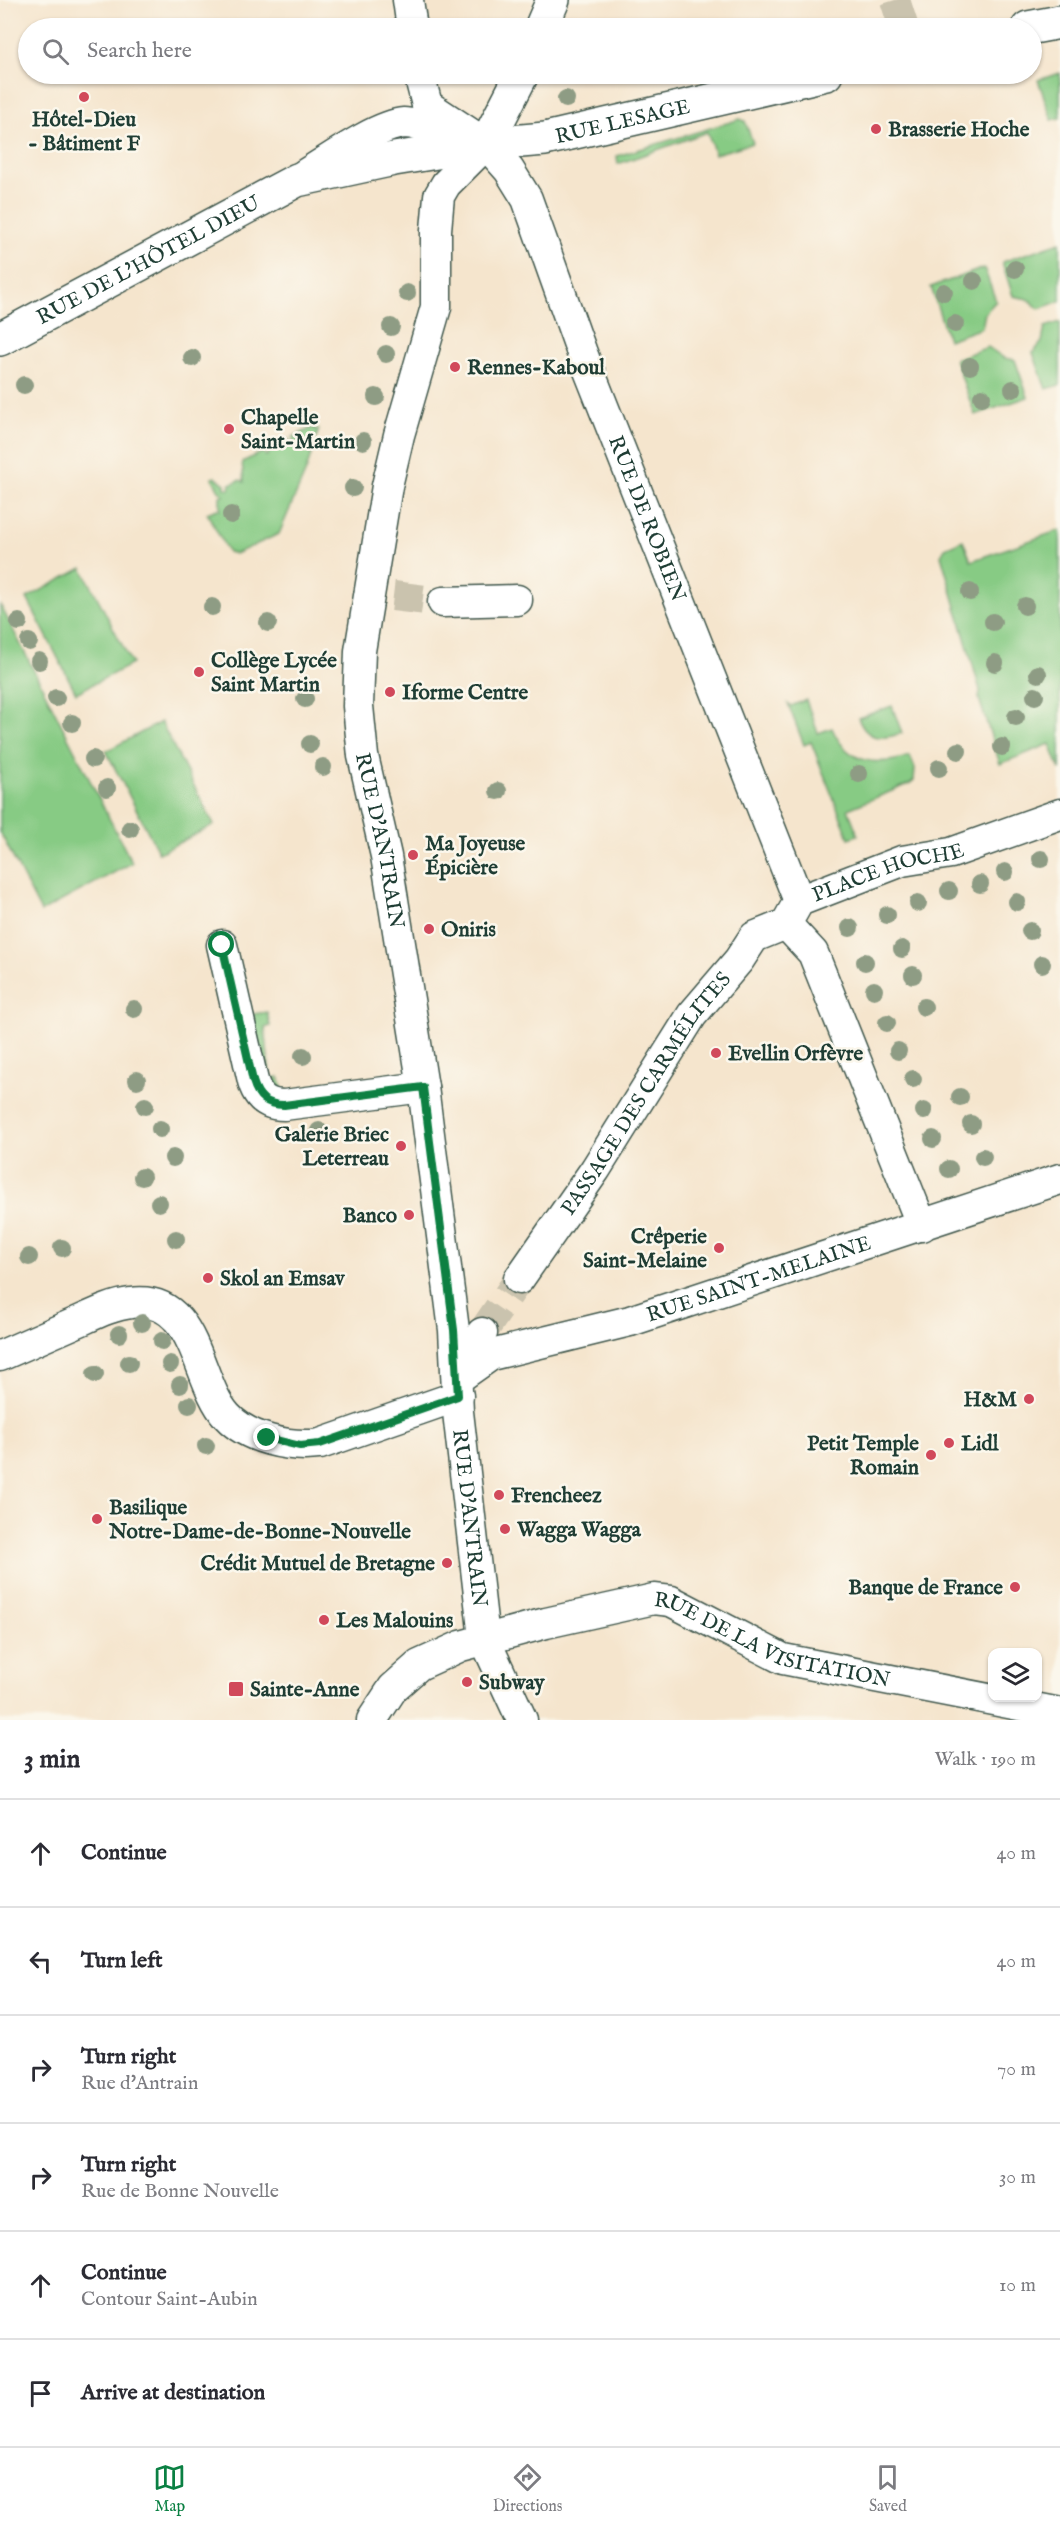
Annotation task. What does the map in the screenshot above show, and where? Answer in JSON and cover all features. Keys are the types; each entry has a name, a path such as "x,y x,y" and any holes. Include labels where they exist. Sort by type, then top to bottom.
{"main road":[{"path":"545,18 553,0"},
{"path":"1042,25 1060,22"},
{"name":"RUE D'ANTRAIN","path":"486,144 517,84"},
{"name":"RUE LESAGE","path":"486,144 545,139 783,84"},
{"name":"RUE DE L'HÔTEL DIEU","path":"0,339 297,180 394,159 486,144"}],"street":[{"path":"408,0 411,18"},
{"name":"RUE DE ROBIEN","path":"422,84 427,105 486,144 509,170 527,200 586,364 792,912"},
{"name":"RUE D'ANTRAIN","path":"486,144 446,184 439,196 436,230 436,307 394,455 381,594 360,651 358,706 363,756 386,856 423,1087 454,1330 457,1388 484,1638 522,1720"},
{"path":"443,602 517,600"},
{"name":"PLACE HOCHE","path":"792,912 902,861 951,853 1059,824"},
{"path":"792,912 813,953 922,1226"},
{"name":"PASSAGE DES CARMÉLITES","path":"519,1280 595,1170 692,1015 739,960 754,937 792,912"},
{"path":"222,945 253,1081 256,1091 264,1101 272,1105 284,1105 423,1087"},
{"name":"RUE SAINT-MELAINE","path":"0,1356 103,1311 131,1302 161,1307 175,1316 188,1333 214,1396 227,1416 243,1428 281,1443 300,1446 320,1444 457,1388 491,1355 630,1321 1060,1179"},
{"path":"457,1388 482,1333"},
{"name":"RUE DE LA VISITATION","path":"372,1720 393,1688 419,1665 461,1646 546,1623 662,1599 783,1659 1060,1713"}],"green space":[{"path":"1060,73 1060,118 1052,120 1039,84 1042,84 1042,79"},
{"path":"740,119 745,121 753,143 715,154 707,132 618,164 617,156"},
{"path":"1060,242 1060,301 1039,309 1028,299 1013,296 1002,262"},
{"path":"984,268 996,301 985,313 982,328 948,340 931,287"},
{"path":"1060,322 1060,385 1046,389 1033,353 1042,342 1045,327"},
{"path":"988,347 1004,358 1015,360 1028,397 975,415 955,359"},
{"path":"314,427 316,430 319,429 306,471 279,534 235,554 228,552 207,513 220,510 220,496 224,495 212,478 215,477 225,484 225,488 229,489 230,484 240,480 244,482 242,462 263,452 266,456 269,454 268,451 288,439 290,443 294,441 293,437"},
{"path":"1060,530 1060,770 1050,744 1000,764 979,699 980,690 941,555 945,548 963,540 971,561"},
{"path":"82,568 132,664 76,693 27,598"},
{"path":"0,604 132,863 41,912 0,832"},
{"path":"806,700 818,733 832,728 846,749 864,760 886,761 910,756 915,768 914,780 909,784 848,809 858,835 849,838 811,742 804,745 788,704 791,706"},
{"path":"892,706 902,733 888,737 876,737 866,731 858,718"},
{"path":"161,722 214,825 159,853 106,751"},
{"path":"267,1012 270,1026 265,1028 270,1078 279,1077 285,1098 258,1078 253,1014"}],"tunnel":[{"path":"895,0 901,18"},
{"path":"393,596 443,602"},
{"path":"482,1333 519,1279"}],"place":[{"name":"Hôtel-Dieu - Bâtiment F","path":"84,97"},
{"name":"Brasserie Hoche","path":"876,129"},
{"name":"Rennes-Kaboul","path":"455,367"},
{"name":"Chapelle Saint-Martin","path":"229,429"},
{"name":"Collège Lycée Saint Martin","path":"199,672"},
{"name":"Iforme Centre","path":"390,692"},
{"name":"Ma Joyeuse Épicière","path":"413,855"},
{"name":"Oniris","path":"429,929"},
{"name":"Evellin Orfèvre","path":"716,1053"},
{"name":"Galerie Briec Leterreau","path":"401,1146"},
{"name":"Banco","path":"409,1215"},
{"name":"Crêperie Saint-Melaine","path":"719,1248"},
{"name":"Skol an Emsav","path":"208,1278"},
{"name":"H&M","path":"1029,1399"},
{"name":"Lidl","path":"949,1443"},
{"name":"Petit Temple Romain","path":"931,1455"},
{"name":"Frencheez","path":"499,1495"},
{"name":"Basilique Notre-Dame-de-Bonne-Nouvelle","path":"97,1519"},
{"name":"Wagga Wagga","path":"505,1529"},
{"name":"Crédit Mutuel de Bretagne","path":"447,1563"},
{"name":"Banque de France","path":"1015,1587"},
{"name":"Les Malouins","path":"324,1620"},
{"name":"Subway","path":"467,1682"},
{"name":"Sainte-Anne","path":"236,1689"}],"route":[{"path":"222,945 253,1081 256,1091 264,1101 272,1105 284,1105 423,1087 454,1330 458,1396 320,1444 300,1446 267,1438"}]}
